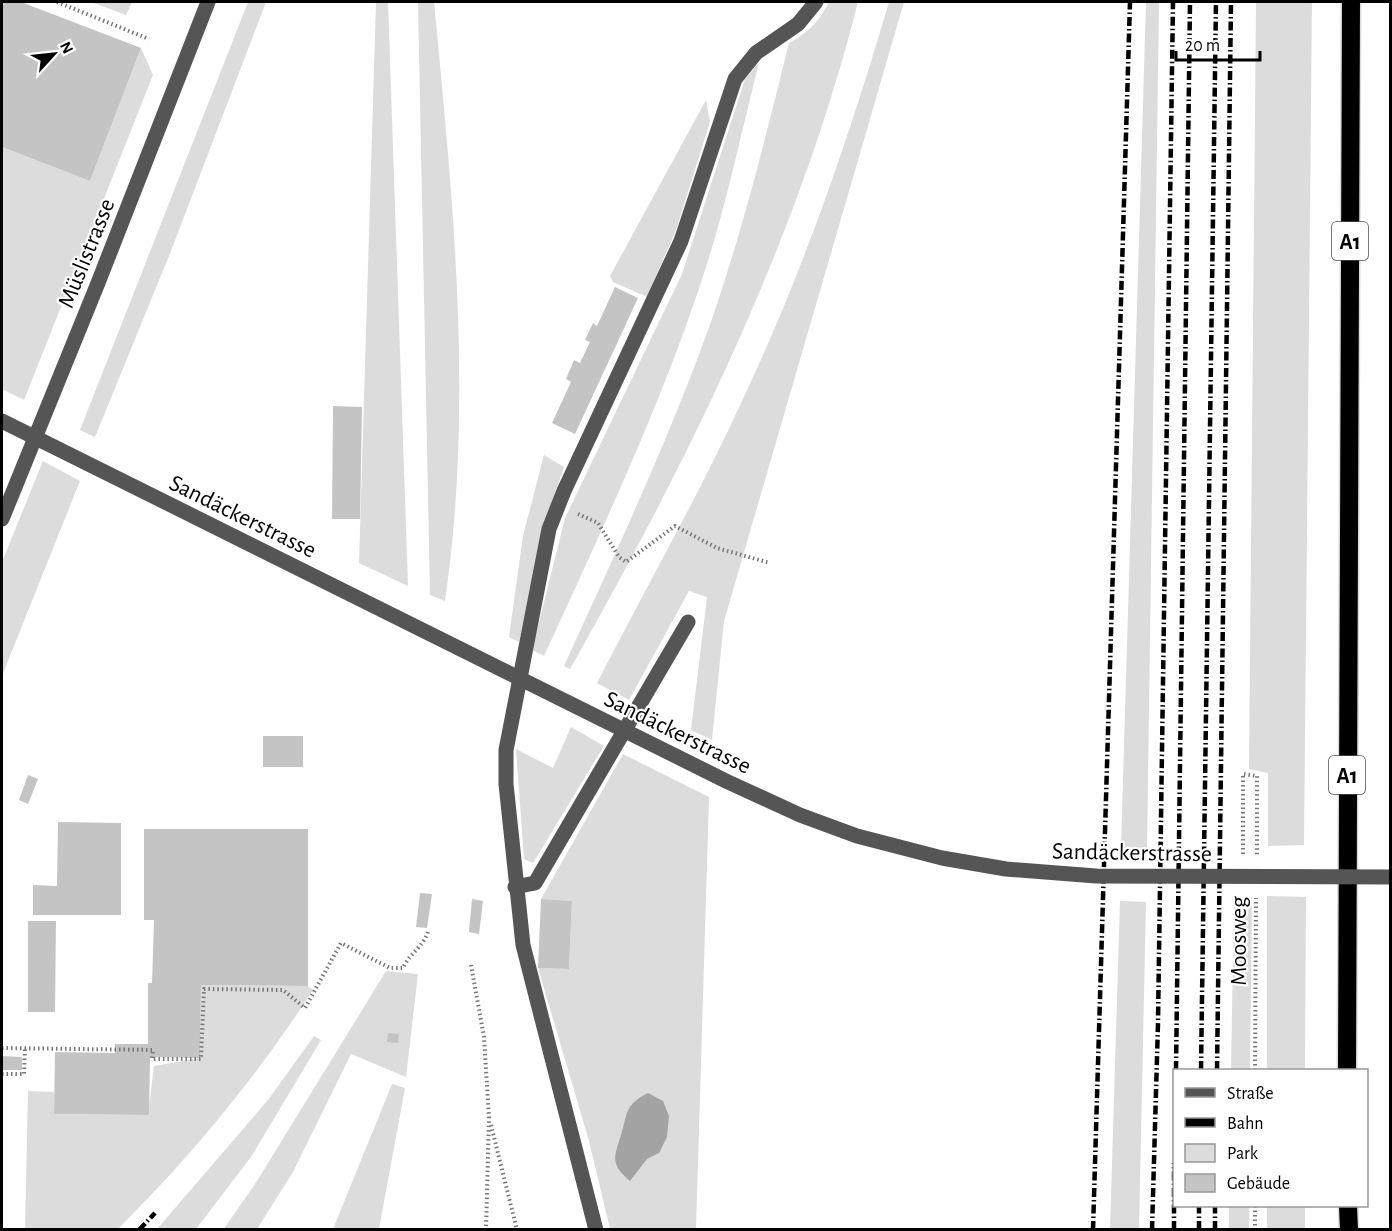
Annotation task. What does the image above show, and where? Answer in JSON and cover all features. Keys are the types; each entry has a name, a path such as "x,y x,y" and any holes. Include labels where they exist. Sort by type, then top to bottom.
{"highway":[{"name":"A1","path":"1347,1069 1352,2"},
{"path":"1348,1207 1349,1230"}],"street":[{"name":"Müslistrasse","path":"2,519 98,283 208,2"},
{"path":"596,1230 523,945 515,887 506,784 506,750 549,529 564,491 681,241 735,79 756,53 798,24 816,2"},
{"name":"Sandäckerstrasse","path":"2,421 728,782 791,811 857,836 942,858 1047,874 1390,877"},
{"path":"515,887 535,883 688,622"}],"path":[{"path":"57,2 149,39"},
{"path":"570,511 598,523 619,557 626,562 675,526 717,548 770,563"},
{"path":"1243,854 1243,774 1257,776 1257,858"},
{"name":"Moosweg","path":"1256,1069 1257,894"},
{"path":"2,1048 153,1050 152,1059 201,1059 204,988 284,990 305,1008 341,943 390,968 403,968 408,957 427,936 428,931"},
{"path":"471,965 484,1037 489,1118 486,1230"},
{"path":"2,1074 24,1074 25,1048"},
{"path":"489,1118 517,1230"},
{"path":"1254,1230 1255,1207"}],"green space":[{"path":"91,2 132,2 126,15"},
{"path":"248,2 266,2 171,251 95,437 80,430"},
{"path":"376,2 388,2 408,586 359,563"},
{"path":"418,2 434,2 448,151 457,301 458,451 454,526 445,601 430,595"},
{"path":"829,2 858,2 805,176 772,261 698,427 657,509 570,669 564,666 660,451 712,319 744,217 789,43 813,26"},
{"path":"889,2 904,2 724,621 712,740 691,730 707,597 689,591 629,700 597,683 708,472 764,352 805,254 841,154"},
{"path":"1146,2 1159,2 1147,850 1121,848"},
{"path":"1256,2 1312,2 1304,845 1268,846 1268,773 1249,769"},
{"path":"141,48 153,75 24,400 2,389 2,147 90,181"},
{"path":"759,63 708,261 673,362 632,461 544,656 532,650 565,518 682,274 745,79"},
{"path":"706,100 710,122 676,230 647,297 613,282 610,276"},
{"path":"544,455 564,467 548,514 519,642 509,637 523,536"},
{"path":"43,461 80,481 2,676 2,562"},
{"path":"571,727 604,746 533,863 524,859 516,749 553,768"},
{"path":"623,754 709,797 696,1229 610,1229 589,1141 538,968 569,969 572,901 541,899"},
{"path":"1267,896 1306,897 1305,1069 1267,1069"},
{"path":"1234,897 1252,897 1250,1069 1231,1069"},
{"path":"1120,901 1146,902 1139,1229 1110,1229"},
{"path":"386,971 418,974 406,1077 351,1054 293,1172 257,1229 223,1230 257,1181"},
{"path":"201,985 308,986 313,990 269,1054 222,1115 172,1173 118,1229 25,1230 28,1091 54,1092 54,1114 148,1115 154,1066 200,1058"},
{"path":"314,1036 321,1040 251,1157 196,1229 157,1229 268,1100"},
{"path":"392,1084 405,1088 379,1229 333,1229"},
{"path":"1229,1207 1249,1207 1249,1229 1229,1229"},
{"path":"1267,1207 1305,1207 1305,1229 1267,1229"}],"shaded area":[{"path":"648,1093 663,1101 669,1116 667,1137 659,1153 647,1159 630,1181 619,1170 615,1155 628,1110 640,1097"}],"building":[{"path":"2,2 21,2 141,48 90,181 2,147"},
{"path":"615,287 638,298 575,434 552,423 571,382 566,379 574,360 580,363 590,342 585,340 593,323 597,326"},
{"path":"333,406 362,407 360,519 332,519"},
{"path":"263,736 303,736 303,767 263,767"},
{"path":"28,775 38,779 28,804 19,800"},
{"path":"58,822 121,823 121,915 33,915 33,885 57,886"},
{"path":"144,829 308,829 308,986 201,985 200,1058 150,1057 149,1115 54,1114 55,1052 115,1053 115,1044 148,1044 148,983 152,983 154,920 144,920"},
{"path":"420,893 432,894 427,928 416,927"},
{"path":"472,899 483,901 479,934 469,932"},
{"path":"541,899 572,901 569,969 538,968"},
{"path":"28,921 56,921 55,1012 28,1012"},
{"path":"388,1033 399,1034 398,1043 387,1042"},
{"path":"2,1056 22,1057 22,1070 2,1070"}],"railway":[{"path":"1093,1230 1130,2"},
{"path":"1152,1230 1158,1023 1173,2"},
{"path":"1176,1069 1190,2"},
{"path":"1201,1069 1216,2"},
{"path":"1217,1069 1231,2"},
{"path":"1174,1207 1174,1230"},
{"path":"1199,1207 1199,1230"},
{"path":"1215,1207 1215,1230"},
{"path":"139,1230 155,1213"}]}
